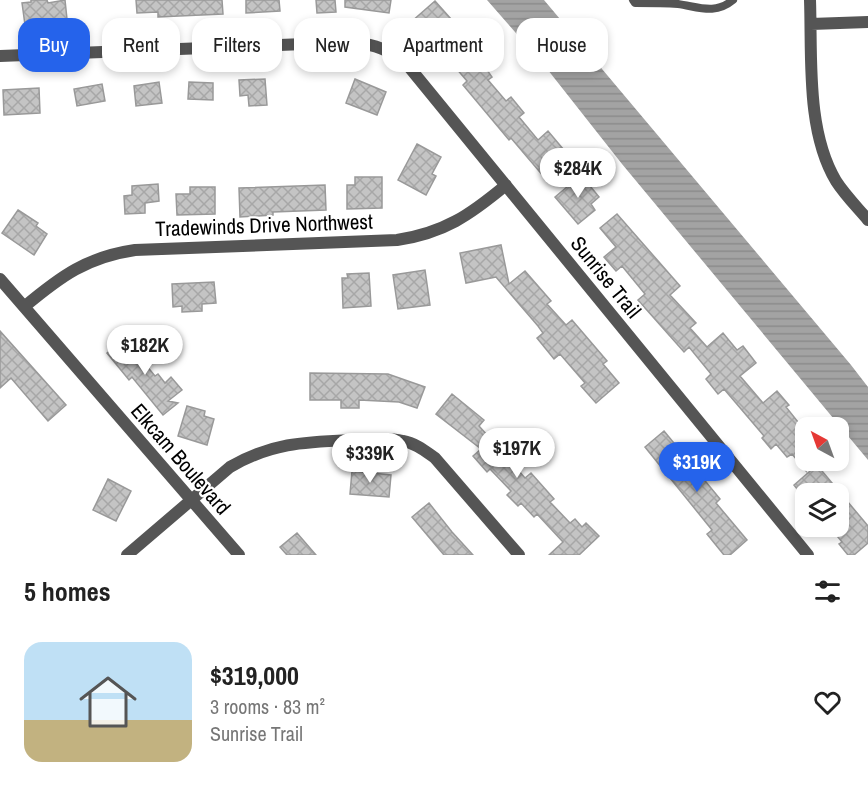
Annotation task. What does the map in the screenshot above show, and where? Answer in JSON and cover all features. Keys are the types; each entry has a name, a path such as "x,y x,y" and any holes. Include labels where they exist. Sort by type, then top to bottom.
{"street":[{"path":"810,0 814,112 821,148 836,181 868,220"},
{"path":"811,24 868,22"},
{"name":"Sunrise Trail","path":"0,56 355,42 373,44 390,51 405,62 808,555"},
{"name":"Tradewinds Drive Northwest","path":"24,307 67,273 92,260 117,252 397,240 415,237 450,226 466,217 506,185"},
{"name":"Elkcam Boulevard","path":"0,279 239,555"},
{"path":"127,555 230,467 246,458 298,442 386,439 404,441 421,447 435,458 519,555"}],"lane":[{"path":"633,0 635,3 680,2 709,10 719,8 733,0"}],"shaded area":[{"path":"487,0 544,0 559,18 516,18 516,33"},
{"path":"550,72 605,72 851,365 868,387 868,460 849,437 849,417 832,417 622,164"}],"building":[{"path":"31,0 47,0 48,3 65,0 67,18 24,18 22,3 31,2"},
{"path":"136,0 222,0 223,14 158,17 158,12 137,13"},
{"path":"246,0 279,0 280,11 246,13"},
{"path":"316,0 335,0 336,12 317,13"},
{"path":"345,0 391,0 389,13 345,7"},
{"path":"435,1 450,18 416,18"},
{"path":"459,72 488,72 492,77 488,80 506,101 511,97 524,113 519,117 538,140 548,131 569,156 544,177 511,138 509,140 463,85 467,81"},
{"path":"265,79 267,105 249,106 248,95 240,96 239,80"},
{"path":"355,79 386,92 377,115 346,103"},
{"path":"159,82 162,103 136,106 134,86"},
{"path":"189,82 213,83 213,100 188,99"},
{"path":"102,84 105,101 77,106 74,89"},
{"path":"39,88 40,113 4,115 3,90"},
{"path":"417,144 441,157 432,174 436,176 426,195 398,180"},
{"path":"581,175 599,197 591,204 595,210 578,224 555,197"},
{"path":"355,177 382,177 382,208 347,209 347,185 355,185"},
{"path":"158,184 159,201 145,203 145,213 125,214 124,196 132,195 132,186"},
{"path":"325,185 326,210 273,212 273,215 240,217 239,188"},
{"path":"190,187 215,187 215,214 177,215 176,194 190,194"},
{"path":"18,210 38,223 36,226 47,234 34,255 2,233"},
{"path":"617,214 680,286 670,295 696,323 690,328 707,347 723,333 737,350 743,346 756,363 740,376 763,403 777,391 789,405 786,407 795,418 795,458 792,454 787,457 776,444 771,449 762,438 764,436 724,389 718,394 706,379 711,374 689,347 684,352 638,300 645,294 622,266 616,271 604,257 616,247 600,228"},
{"path":"501,245 509,284 525,271 551,301 547,304 566,325 572,320 607,361 603,364 619,383 596,403 581,386 585,383 560,354 554,359 537,338 543,333 496,277 466,283 460,253"},
{"path":"425,270 430,305 398,309 393,275"},
{"path":"369,273 371,306 343,308 342,278 348,278 347,274"},
{"path":"214,282 216,303 202,304 202,311 182,312 182,306 173,307 172,284"},
{"path":"0,331 66,405 48,421 11,378 0,388"},
{"path":"124,339 130,347 136,342 146,355 141,359 155,376 158,374 165,383 171,377 182,390 168,401 178,403 163,415 132,377 129,380 107,353"},
{"path":"310,373 388,374 425,387 417,408 399,402 359,400 359,408 341,408 341,400 310,400"},
{"path":"452,394 484,420 479,426 497,446 511,434 520,443 506,456 525,478 531,473 554,499 550,502 570,523 575,519 582,527 586,523 599,536 579,555 549,555 563,542 537,514 534,517 521,503 518,506 507,495 511,491 490,469 487,472 473,456 481,449 436,414"},
{"path":"187,406 205,411 204,416 214,419 207,445 178,436"},
{"path":"664,431 720,499 716,503 747,540 730,555 724,555 707,534 712,530 645,447"},
{"path":"352,471 391,475 389,497 350,494"},
{"path":"810,471 822,471 832,483 796,483"},
{"path":"108,479 131,491 116,521 93,510"},
{"path":"429,503 473,555 444,555 412,517"},
{"path":"849,503 868,526 868,543 854,555 848,555 839,544 842,542 838,537 849,537"},
{"path":"297,533 316,555 287,555 280,547"}]}
